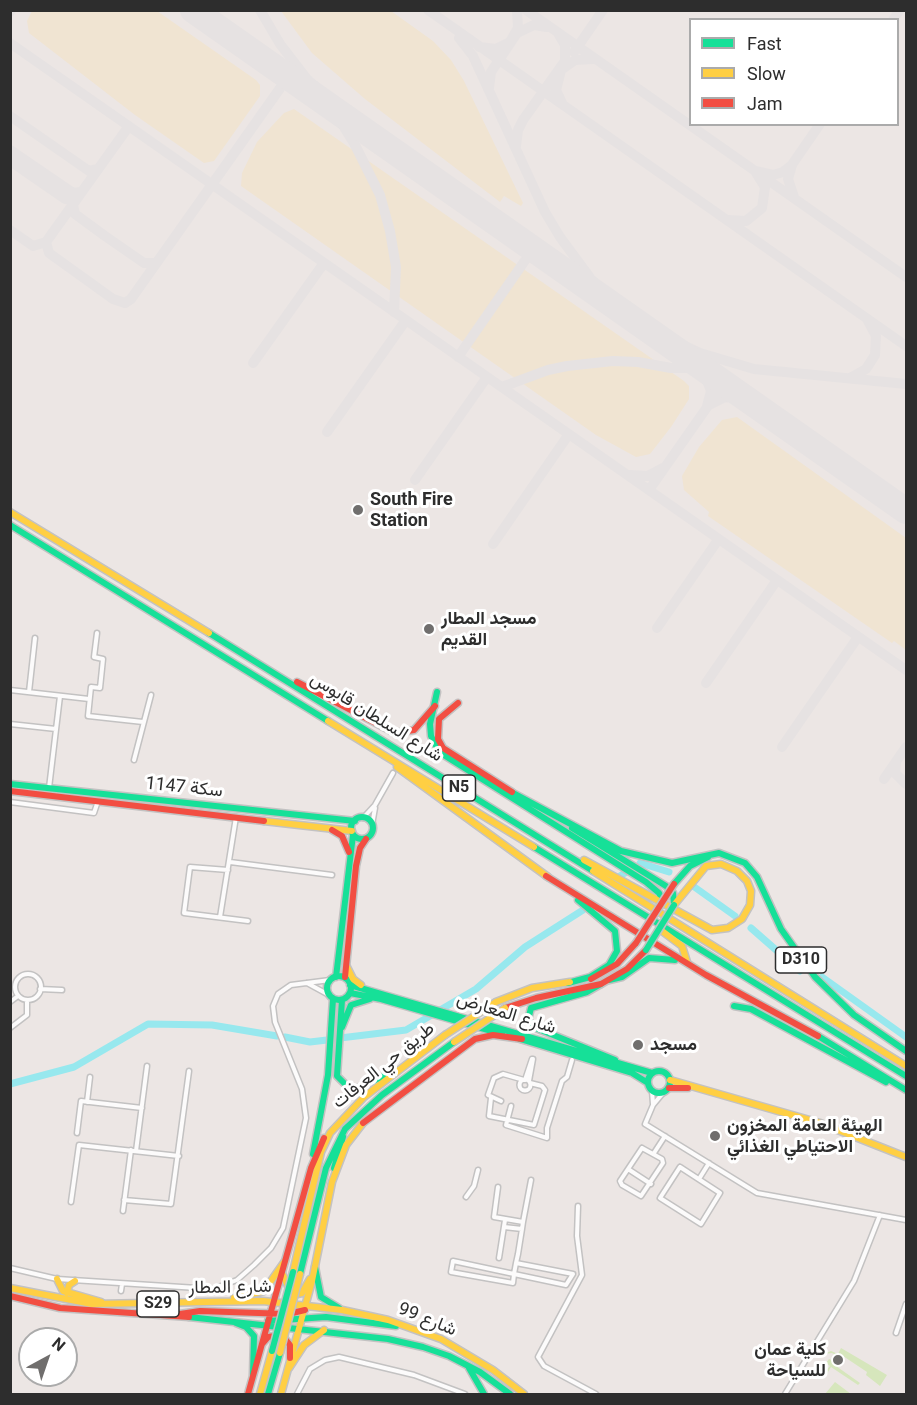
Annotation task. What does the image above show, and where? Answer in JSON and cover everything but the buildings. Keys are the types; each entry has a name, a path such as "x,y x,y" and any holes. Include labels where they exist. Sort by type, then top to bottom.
{"main road":[{"name":"شارع السلطان قابوس","path":"10,512 276,673 906,1066"},
{"name":"شارع السلطان قابوس","path":"10,525 906,1076"},
{"path":"276,673 318,691 395,733 414,730 435,706"},
{"path":"436,692 430,724 431,736 439,752 672,886 674,905"},
{"path":"458,703 439,719 438,739 443,748 646,882 659,893 663,901"},
{"path":"356,737 546,876 608,923 615,931 618,941 614,958 609,965 590,977 568,983"},
{"name":"سكة 1147","path":"10,784 354,821"},
{"name":"سكة 1147","path":"10,791 328,828 353,833"},
{"path":"534,807 621,851 672,863 701,857"},
{"path":"248,1395 311,1168 327,1075 331,997 327,989 333,978 354,821 363,818 372,825 373,831 360,848 356,866 345,961 345,978 350,985 350,993 342,1000 337,1043 337,1076 348,1087 361,1088 401,1067"},
{"path":"328,828 345,840 350,858"},
{"path":"353,833 359,839 366,839"},
{"name":"طريق حي العرفات","path":"260,1395 326,1168 345,1129 382,1095 486,1019 505,1008 536,998 601,984 627,969 646,950 652,942 674,905 696,875 706,866 721,864 744,876 751,891 748,910 733,926 718,930 706,928 536,835"},
{"name":"D310","path":"701,857 719,853 738,858 752,869 781,929 815,977 854,1015 906,1052"},
{"name":"طريق حي العرفات","path":"268,1395 280,1353 321,1152 335,1126 364,1097 401,1067 496,1002 532,988 600,976 624,958 672,886 701,857"},
{"path":"546,876 706,975"},
{"path":"639,912 682,946 687,962"},
{"path":"609,980 622,977 650,958 670,958 788,1019 906,1091"},
{"path":"345,961 353,979 371,989"},
{"path":"333,978 345,978"},
{"path":"601,984 587,992 531,1008 528,1020 536,1028 604,1054 625,1065"},
{"name":"شارع المعارض","path":"350,985 371,989 632,1073 648,1083"},
{"name":"شارع المعارض","path":"350,993 424,1007"},
{"path":"331,997 342,1000"},
{"path":"337,1043 344,1018 351,1005 359,1000 381,999"},
{"path":"734,1005 751,1009 765,1016 906,1091"},
{"name":"شارع المعارض","path":"451,1016 652,1074"},
{"path":"332,1182 346,1145 362,1123 384,1104 475,1039 493,1035 522,1039"},
{"path":"693,1087 652,1091 648,1083 652,1074 663,1072 670,1080 820,1123 906,1157"},
{"path":"666,1091 670,1080"},
{"path":"311,1168 323,1138 335,1126"},
{"path":"281,1395 306,1308 336,1155 345,1129"},
{"path":"218,1301 264,1291 285,1261"},
{"path":"282,1272 287,1289 296,1295 305,1289 315,1267"},
{"path":"315,1267 321,1297 342,1310"},
{"path":"57,1279 61,1289 67,1293 112,1305"},
{"path":"67,1293 69,1285 75,1281"},
{"name":"شارع المطار","path":"10,1288 60,1299 112,1305 273,1301 306,1308"},
{"name":"شارع المطار","path":"10,1296 60,1308 230,1320 268,1320 301,1328"},
{"path":"268,1320 294,1314 306,1308"},
{"name":"99 شارع","path":"306,1308 342,1310 411,1327 441,1339 470,1355 524,1395"},
{"path":"168,1316 200,1311 268,1320 349,1318 411,1327"},
{"path":"230,1320 246,1327 254,1336 253,1374"},
{"name":"99 شارع","path":"301,1328 423,1347 464,1363 510,1395"},
{"path":"289,1368 304,1345 324,1330"},
{"path":"260,1347 271,1335 285,1337 290,1345 289,1368"},
{"path":"464,1363 477,1379 484,1394"}],"street":[{"path":"97,633 94,657 103,659 100,687 91,687 88,716 143,722"},
{"path":"29,693 35,638"},
{"path":"10,690 89,699"},
{"path":"134,760 151,695"},
{"path":"49,789 60,696"},
{"path":"10,724 56,729"},
{"path":"363,818 375,805 393,773"},
{"path":"10,802 94,813 98,801"},
{"path":"372,825 375,805"},
{"path":"220,917 236,817"},
{"path":"230,862 332,875"},
{"path":"228,870 190,867 184,913 248,921"},
{"path":"29,974 39,981 40,989 34,998 27,1000 18,996 13,986 18,979 29,974"},
{"path":"10,1268 75,1281 213,1289 237,1280 275,1241 285,1220 306,1118 302,1089 275,1022 273,1006 284,989 295,983 333,978"},
{"path":"307,982 331,997"},
{"path":"40,989 62,990"},
{"path":"10,1002 18,996"},
{"path":"10,1028 27,1015 27,1000"},
{"path":"511,1106 506,1125 547,1138 558,1092 572,1060"},
{"path":"123,1211 142,1108 147,1066"},
{"path":"124,1200 171,1204 189,1071"},
{"path":"503,1074 542,1086 545,1090 536,1122 530,1125 487,1115 491,1098 488,1095 491,1081 497,1075 503,1074"},
{"path":"87,1102 90,1077"},
{"path":"652,1091 653,1105"},
{"path":"666,1091 653,1105 645,1124 766,1196 906,1220"},
{"path":"491,1098 501,1101"},
{"path":"77,1133 81,1101 142,1108"},
{"path":"654,1154 665,1136"},
{"path":"70,1202 80,1145 179,1156"},
{"path":"642,1148 654,1154 663,1163 642,1196 630,1190 621,1181 628,1169 642,1148"},
{"path":"699,1179 710,1163"},
{"path":"680,1167 699,1179 720,1193 701,1224 660,1198 680,1167"},
{"path":"628,1169 651,1184"},
{"path":"466,1197 474,1186 478,1170"},
{"path":"516,1263 573,1274 566,1285 514,1274 453,1261 451,1272 513,1282 514,1274 523,1222 531,1180"},
{"path":"498,1188 494,1217 523,1222"},
{"path":"578,1206 577,1236 582,1275 538,1356 544,1366 596,1395"},
{"path":"785,1395 854,1281 880,1215"},
{"path":"499,1258 505,1220"},
{"path":"504,1227 522,1228"},
{"path":"121,1291 122,1284"},
{"path":"896,1332 906,1304"},
{"path":"297,1395 310,1369 325,1360 339,1357 404,1373 465,1395"}],"green space":[{"path":"841,1348 887,1375 880,1386 866,1375 867,1372 843,1356 841,1358 832,1353 824,1354 831,1351 838,1354"},
{"path":"829,1359 838,1363 836,1366 860,1383 858,1385 831,1367 825,1377 822,1375 830,1366 826,1363"},
{"path":"835,1382 851,1394 825,1394"}],"sand":[{"path":"32,11 157,11 256,80 260,85 260,96 214,161 204,163 135,115 29,33 27,21"},
{"path":"281,11 391,11 433,41 451,60 464,81 523,203 521,206 504,196 500,202 365,99 312,53"},
{"path":"294,109 684,381 689,386 689,399 650,454 636,457 596,435 241,186 242,173 257,142 284,113"},
{"path":"737,417 906,538 906,650 894,641 892,643 708,516 709,512 684,490 682,476 699,447 722,420"}],"waterway":[{"path":"640,863 669,872"},
{"path":"620,876 625,873"},
{"path":"693,886 735,916"},
{"path":"332,1039 406,1030 476,989 525,947 583,910"},
{"path":"751,928 800,971"},
{"path":"822,977 906,1037"},
{"path":"10,1084 74,1067 148,1024 212,1025 277,1036"},
{"path":"285,1037 310,1042 327,1040"}],"taxiway":[{"path":"260,10 280,44 307,79 366,132"},
{"path":"428,10 906,346"},
{"path":"479,47 496,49 510,42 518,28 517,10"},
{"path":"526,10 689,125"},
{"path":"574,52 603,10"},
{"path":"894,18 899,11"},
{"path":"489,88 491,72 517,33 534,25 547,27"},
{"path":"516,146 518,130 523,120 565,61 565,45 559,35"},
{"path":"459,38 473,56 545,212 560,237 591,279 635,321"},
{"path":"10,43 906,670"},
{"path":"562,103 556,90 561,70 575,60 593,59"},
{"path":"46,242 49,253 113,299 125,303 131,299 288,77"},
{"path":"332,108 354,143 380,195 390,231 396,267 394,312"},
{"path":"10,116 89,171 98,169"},
{"path":"10,230 33,246 46,242 129,126"},
{"path":"691,126 906,277"},
{"path":"789,169 819,126"},
{"path":"10,150 73,193 81,192"},
{"path":"10,161 65,199 75,200 73,205 75,214 105,236 144,263 156,263"},
{"path":"728,220 746,221 762,208 765,187 755,171 773,175 783,172 792,165 788,179 794,197"},
{"path":"458,357 533,249"},
{"path":"253,363 324,263"},
{"path":"327,432 406,320"},
{"path":"850,378 866,369 875,355 876,336 868,321"},
{"path":"644,327 700,353 754,369 906,384"},
{"path":"502,387 548,370 567,366 613,361 638,362 671,368 702,368 711,391 707,406 725,397 750,401"},
{"path":"415,480 487,377"},
{"path":"649,490 724,383"},
{"path":"493,544 569,434"},
{"path":"630,475 648,476 663,468"},
{"path":"657,628 718,540"},
{"path":"706,683 777,580"},
{"path":"782,747 858,637"},
{"path":"884,779 906,747"},
{"path":"896,762 895,773 906,784"}],"runway":[{"path":"193,10 906,511"}],"traffic: fast":[{"path":"10,525 328,721"},
{"path":"209,633 593,871"},
{"path":"437,692 430,724 431,736 439,752 646,882 659,893 663,901"},
{"path":"10,784 355,821"},
{"path":"511,792 621,851 672,863 719,853 745,863 757,877 781,929 815,977 854,1015 906,1051"},
{"path":"362,817 370,820 373,828 370,836 362,839 354,836 351,828 354,820 362,817"},
{"path":"572,828 666,886 673,893 674,904"},
{"path":"336,977 353,835"},
{"path":"534,847 906,1076"},
{"path":"674,884 690,866 708,857"},
{"path":"568,983 590,977 609,965 617,951 615,931 578,900"},
{"path":"646,950 674,905"},
{"path":"609,980 622,977 649,958 675,960"},
{"path":"339,976 344,977 350,983 351,988 350,993 344,999 339,1000 334,999 328,993 327,988 328,983 334,977 339,976"},
{"path":"601,984 587,992 531,1008 528,1020 536,1028 615,1060"},
{"path":"350,985 652,1073"},
{"path":"350,993 381,999 502,1034"},
{"path":"313,1154 328,1075 333,999"},
{"path":"342,1027 351,1005 370,999"},
{"path":"342,1000 337,1076 348,1087 355,1089 386,1075"},
{"path":"734,1006 751,1009 886,1082"},
{"path":"818,1036 906,1090"},
{"path":"520,1039 632,1073 648,1083"},
{"path":"300,1274 326,1168 345,1129 382,1095 454,1042"},
{"path":"659,1071 667,1074 670,1082 667,1090 659,1093 651,1090 648,1082 651,1074 659,1071"},
{"path":"334,1168 343,1137"},
{"path":"315,1267 321,1297 339,1308"},
{"path":"272,1351 293,1272"},
{"path":"189,1317 388,1339 423,1347 449,1356 480,1372 510,1394"},
{"path":"268,1321 326,1317 396,1326"},
{"path":"236,1323 246,1327 254,1336 253,1374"},
{"path":"268,1394 280,1353"},
{"path":"469,1368 484,1394"}],"traffic: slow":[{"path":"10,512 209,633"},
{"path":"328,721 534,847"},
{"path":"397,767 548,877"},
{"path":"264,821 352,831"},
{"path":"584,860 712,930 728,928 742,919 750,905 751,891 747,881 737,871 721,864 706,866 674,905"},
{"path":"593,871 906,1066"},
{"path":"662,931 682,946 687,962"},
{"path":"347,967 353,979 361,985"},
{"path":"496,1002 532,988 570,982"},
{"path":"445,1035 496,1002"},
{"path":"454,1042 505,1008"},
{"path":"293,1272 321,1152 330,1133 364,1097 445,1035"},
{"path":"670,1080 820,1123 906,1157"},
{"path":"281,1394 312,1281 332,1182 346,1145 363,1123"},
{"path":"234,1298 264,1291 285,1261"},
{"path":"282,1273 292,1295 302,1293 310,1279"},
{"path":"280,1353 300,1274"},
{"path":"57,1279 63,1291 101,1302"},
{"path":"67,1293 69,1285 75,1281"},
{"path":"10,1288 92,1304 263,1301 342,1310 388,1320 441,1339 493,1370 524,1394"},
{"path":"289,1368 304,1345 324,1330"},
{"path":"260,1394 272,1351"}],"traffic: jam":[{"path":"297,682 395,733 414,730 435,706"},
{"path":"458,703 439,719 438,739 443,748 512,792"},
{"path":"10,791 264,821"},
{"path":"332,830 342,836 349,852"},
{"path":"345,977 356,866 360,848 366,839"},
{"path":"546,876 706,975 818,1036"},
{"path":"636,943 674,884"},
{"path":"591,979 617,964 636,943"},
{"path":"505,1008 536,998 601,984 627,969 646,950"},
{"path":"363,1123 475,1039 493,1035 522,1039"},
{"path":"669,1088 688,1088"},
{"path":"248,1394 311,1168 324,1138"},
{"path":"10,1296 60,1308 189,1317"},
{"path":"180,1314 200,1311 288,1314 305,1310"},
{"path":"262,1344 268,1337 282,1335 290,1345 290,1358"}],"place":[{"name":"South Fire Station","path":"358,510"},
{"name":"مسجد المطار القديم","path":"429,629"},
{"name":"مسجد","path":"638,1045"},
{"name":"الهيئة العامة المخزون الاحتياطي الغذائي","path":"715,1136"},
{"name":"كلية عمان للسياحة","path":"838,1360"}]}
